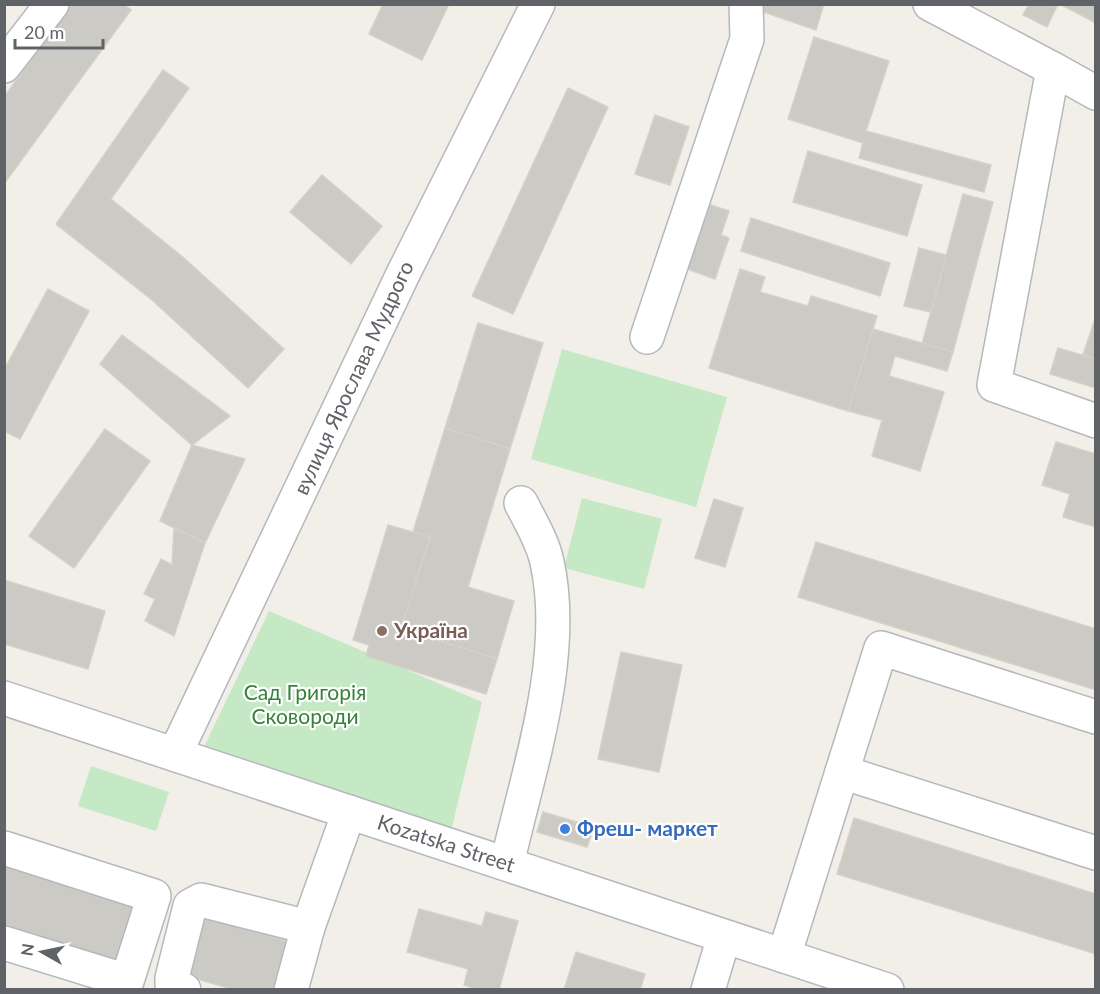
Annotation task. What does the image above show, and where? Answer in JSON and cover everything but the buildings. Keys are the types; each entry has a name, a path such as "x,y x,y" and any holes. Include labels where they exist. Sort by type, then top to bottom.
{"street":[{"path":"4,66 52,4"},
{"name":"вулиця Ярослава Мудрого","path":"175,754 403,274 538,4"},
{"path":"647,337 747,39 746,4"},
{"path":"930,4 1095,93"},
{"path":"1053,69 994,385 1095,421"},
{"path":"507,864 543,716 552,623 547,560 521,502"},
{"path":"784,956 881,648 1095,717"},
{"name":"Kozatska Street","path":"4,698 887,990"},
{"path":"842,772 1095,854"},
{"path":"291,990 308,927 349,812"},
{"path":"4,848 154,896 127,981 4,943"},
{"path":"184,990 172,985 171,978 190,906 201,900 308,927"},
{"path":"708,990 724,937"}],"green space":[{"path":"562,349 727,397 696,507 531,459"},
{"path":"582,498 662,519 644,589 564,568"},
{"name":"Сад Григорія Сковороди","path":"269,611 482,702 451,831 204,747"},
{"path":"91,766 169,792 156,831 78,806"}],"place":[{"name":"Україна","path":"382,631"},
{"name":"Фреш- маркет","path":"565,829"}]}
